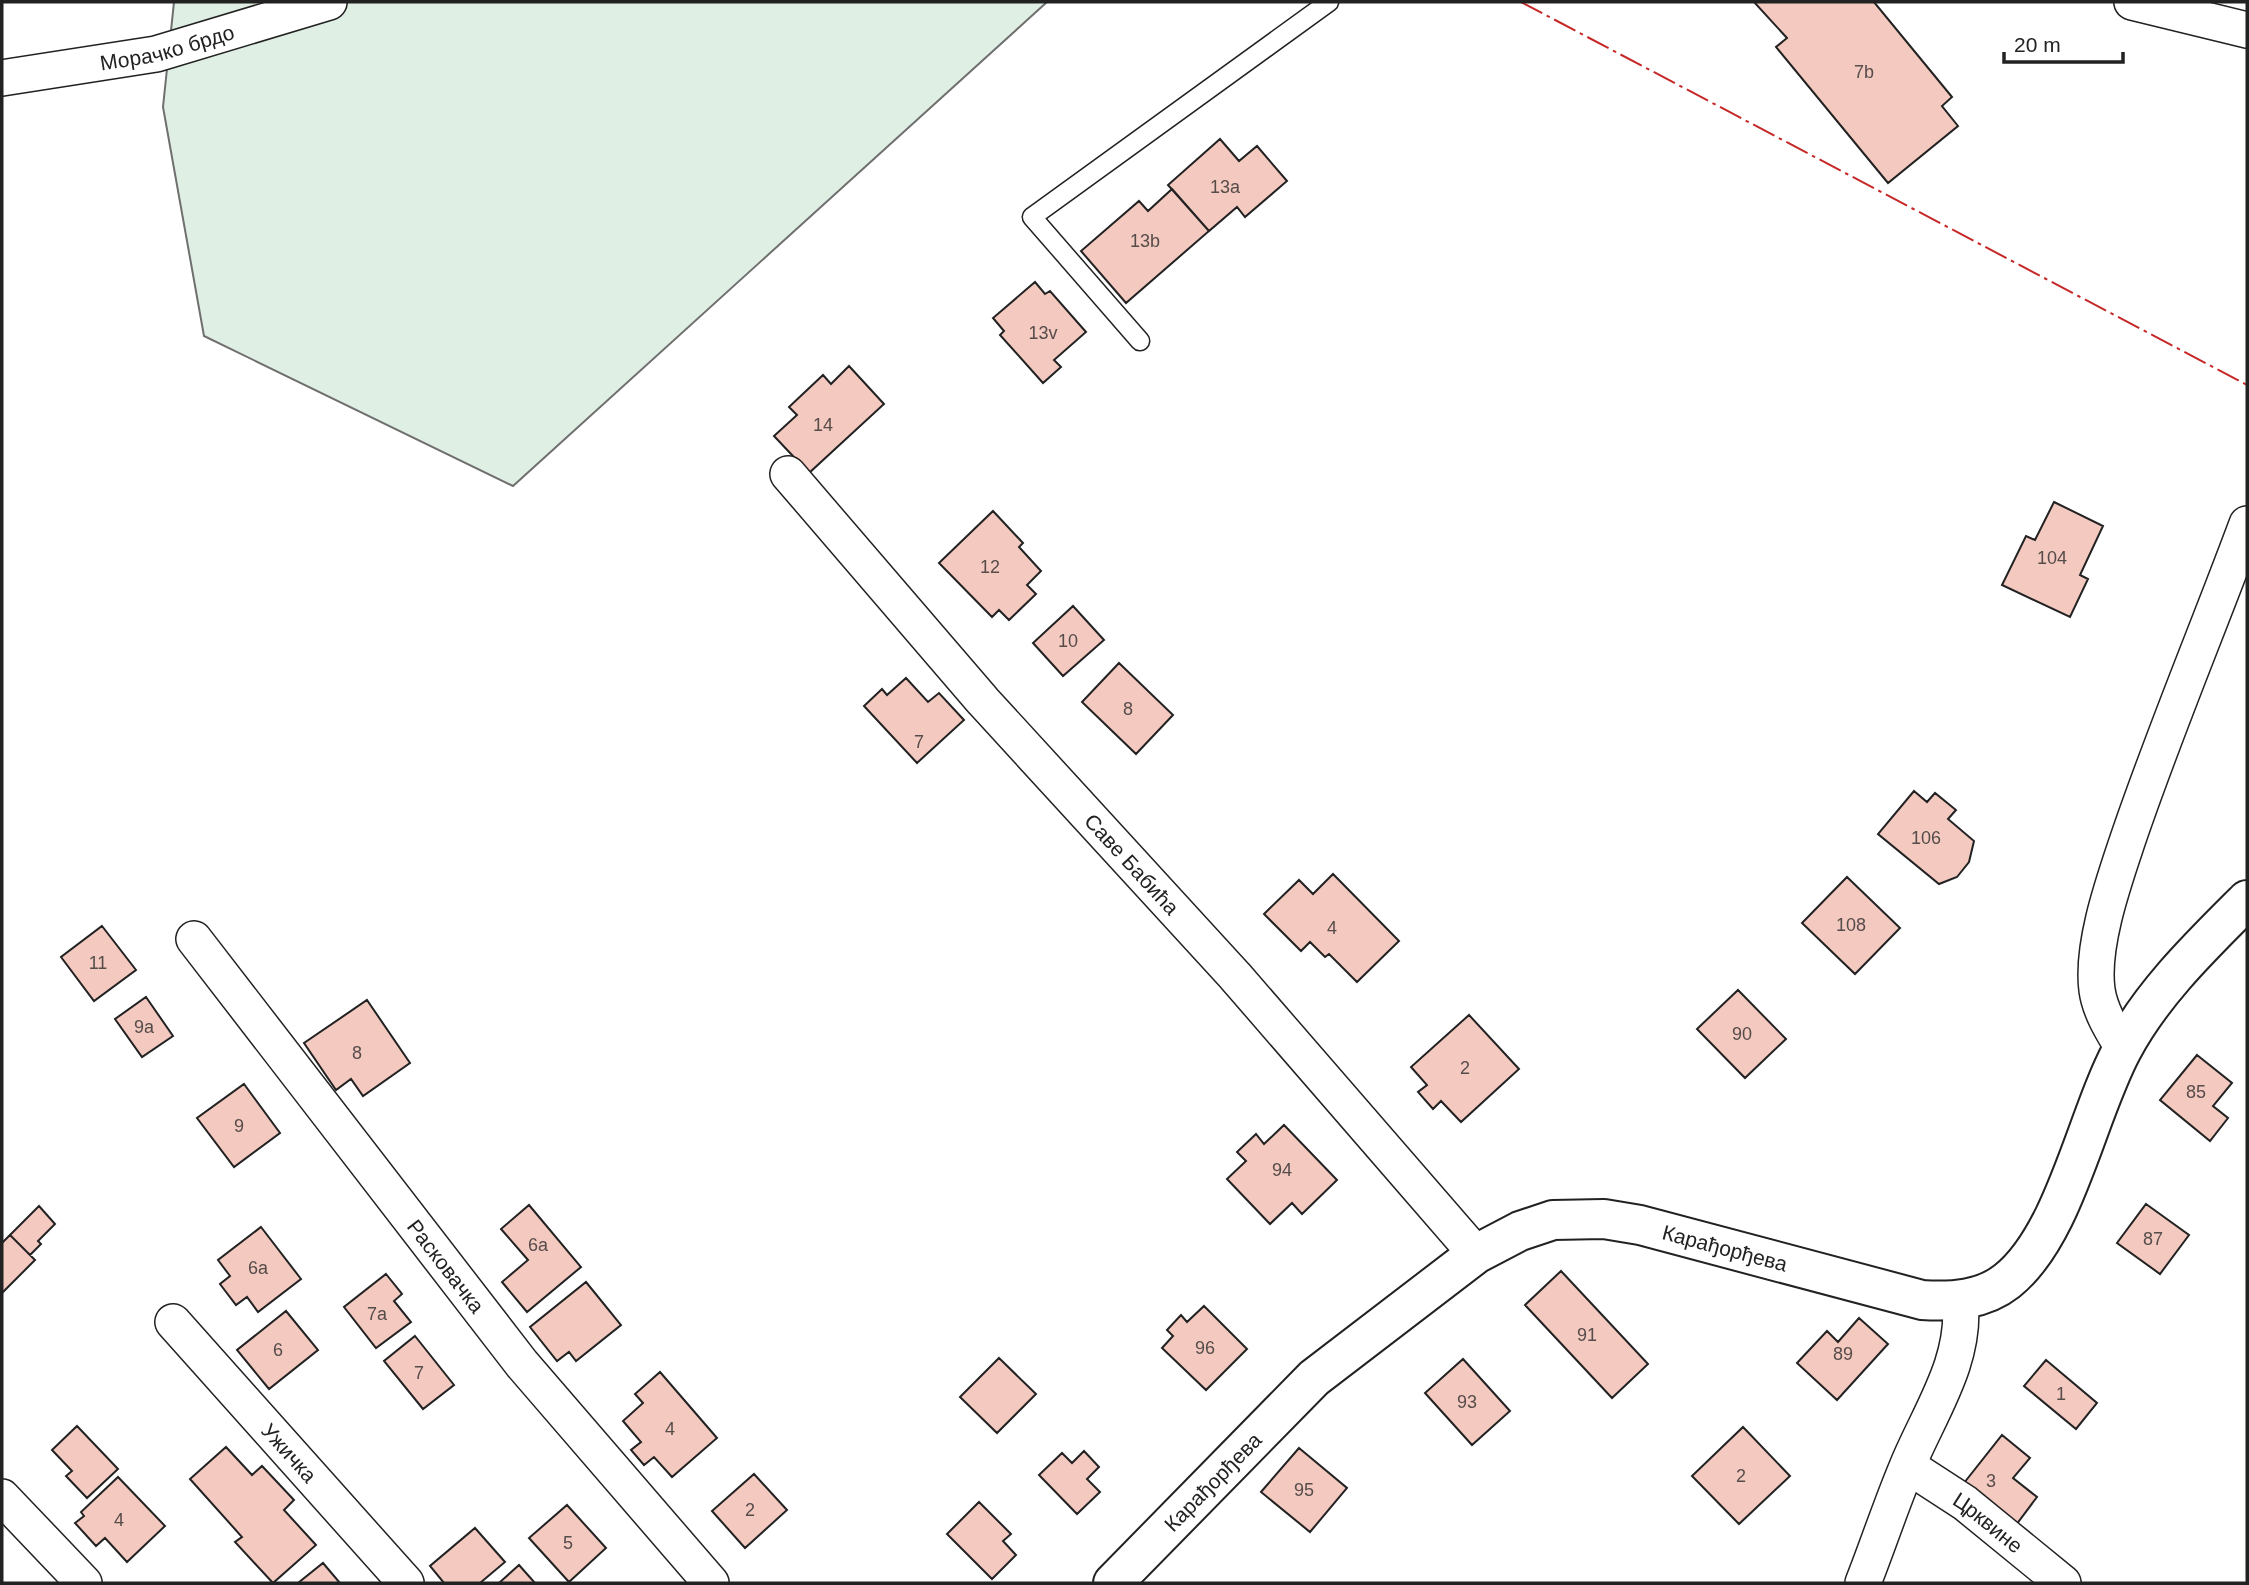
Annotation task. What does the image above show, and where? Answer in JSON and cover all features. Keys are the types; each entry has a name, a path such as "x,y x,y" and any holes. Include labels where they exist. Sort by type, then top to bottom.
{"street":[{"name":"Морачко брдо","path":"2,78 156,54 328,2"},
{"path":"2132,2 2247,30"},
{"name":"Саве Бабића","path":"788,474 983,701 1235,976 1476,1254"},
{"path":"2123,1048 2107,1021 2097,990 2097,959 2113,886 2150,776 2247,524"},
{"name":"Карађорђева","path":"1114,1583 1314,1378 1476,1254 1520,1231 1553,1220 1604,1219 1640,1225 1922,1300 1961,1300 1982,1295 2006,1282 2028,1261 2043,1238 2098,1100 2123,1048 2152,1004 2203,943 2247,900"},
{"name":"Расковачка","path":"194,939 522,1364 711,1583"},
{"path":"1863,1583 1908,1466 1956,1357 1962,1336 1961,1300"},
{"name":"Ужичка","path":"173,1322 406,1583"},
{"name":"Црквине","path":"1908,1466 1965,1503 2063,1583"},
{"path":"2,1497 84,1583"}],"lane":[{"path":"1140,341 1032,217 1329,2"}],"green space":[{"path":"174,2 1047,2 513,486 204,336 163,107"}],"building":[{"path":"1754,2 1874,2 1952,97 1942,106 1958,126 1888,183 1776,47 1787,38"},
{"path":"1220,139 1239,161 1257,146 1287,181 1245,217 1237,207 1209,231 1168,185"},
{"path":"1172,189 1209,231 1126,303 1081,251 1139,201 1148,211"},
{"path":"1035,282 1045,294 1050,291 1086,332 1054,360 1061,367 1043,383 1000,335 1004,331 993,318"},
{"path":"849,366 884,404 809,473 774,436 797,415 789,407 823,375 831,384"},
{"path":"2054,502 2103,526 2080,575 2088,579 2070,617 2002,585 2026,536 2035,540"},
{"path":"993,511 1023,543 1019,547 1041,571 1027,585 1036,594 1009,620 999,610 992,617 939,563"},
{"path":"1073,606 1104,640 1063,676 1033,643"},
{"path":"1119,663 1173,715 1136,754 1082,702"},
{"path":"906,678 928,702 939,693 964,720 917,763 864,706 882,689 887,695"},
{"path":"1914,791 1927,802 1935,793 1956,810 1948,819 1974,841 1969,862 1957,877 1939,884 1878,834"},
{"path":"1333,874 1399,941 1357,982 1329,954 1325,957 1310,942 1301,951 1264,914 1299,880 1313,894"},
{"path":"1847,877 1900,928 1855,974 1802,923"},
{"path":"102,926 136,970 94,1001 61,957"},
{"path":"1738,990 1786,1039 1745,1078 1697,1029"},
{"path":"146,997 173,1036 142,1057 115,1019"},
{"path":"367,1000 410,1063 363,1096 351,1079 336,1090 304,1043"},
{"path":"1469,1015 1519,1069 1461,1122 1441,1101 1433,1109 1418,1092 1427,1085 1411,1067"},
{"path":"2197,1055 2232,1083 2213,1106 2228,1118 2210,1141 2160,1100"},
{"path":"244,1084 280,1133 234,1167 197,1118"},
{"path":"1284,1125 1337,1180 1302,1214 1292,1203 1270,1224 1227,1179 1246,1161 1237,1152 1256,1134 1264,1144"},
{"path":"2146,1204 2189,1235 2160,1274 2117,1243"},
{"path":"529,1205 581,1267 527,1312 502,1282 528,1260 501,1229"},
{"path":"39,1206 55,1224 38,1241 41,1244 30,1255 10,1235"},
{"path":"261,1227 301,1279 258,1312 247,1297 236,1305 220,1284 230,1276 218,1260"},
{"path":"10,1235 35,1260 2,1293 2,1243"},
{"path":"1561,1271 1648,1364 1612,1398 1525,1305"},
{"path":"386,1274 402,1294 394,1301 411,1322 376,1348 344,1307"},
{"path":"586,1282 621,1325 576,1361 569,1352 557,1361 530,1327"},
{"path":"1204,1306 1247,1349 1206,1390 1162,1348 1173,1336 1167,1330 1181,1315 1187,1322"},
{"path":"286,1311 318,1350 269,1389 237,1350"},
{"path":"1859,1318 1888,1344 1837,1400 1797,1363 1827,1331 1838,1342"},
{"path":"415,1336 454,1385 423,1409 384,1361"},
{"path":"999,1358 1036,1394 997,1433 960,1397"},
{"path":"1463,1359 1510,1411 1472,1445 1425,1393"},
{"path":"2046,1360 2097,1403 2076,1429 2024,1386"},
{"path":"660,1372 717,1438 672,1477 654,1457 644,1465 631,1450 641,1442 623,1421 643,1403 635,1394"},
{"path":"77,1426 118,1469 87,1498 66,1476 72,1471 52,1450"},
{"path":"1743,1427 1790,1476 1739,1524 1692,1476"},
{"path":"2002,1435 2030,1458 2013,1478 2037,1497 2016,1525 1964,1483"},
{"path":"226,1447 252,1475 262,1466 294,1500 284,1510 316,1545 273,1583 235,1542 242,1537 190,1479"},
{"path":"1299,1448 1347,1488 1310,1532 1261,1492"},
{"path":"1084,1451 1099,1467 1087,1479 1100,1492 1077,1514 1039,1475 1062,1453 1072,1463"},
{"path":"754,1474 787,1510 745,1548 712,1511"},
{"path":"118,1477 165,1526 127,1562 105,1538 96,1546 75,1523 84,1516 81,1512"},
{"path":"979,1502 1011,1534 1003,1541 1016,1555 992,1579 947,1534"},
{"path":"567,1505 606,1548 569,1582 529,1538"},
{"path":"475,1528 505,1562 480,1583 444,1583 430,1566"},
{"path":"323,1563 340,1583 298,1583"},
{"path":"519,1565 535,1583 499,1583"}],"power":[{"path":"1521,2 2247,385"}]}
